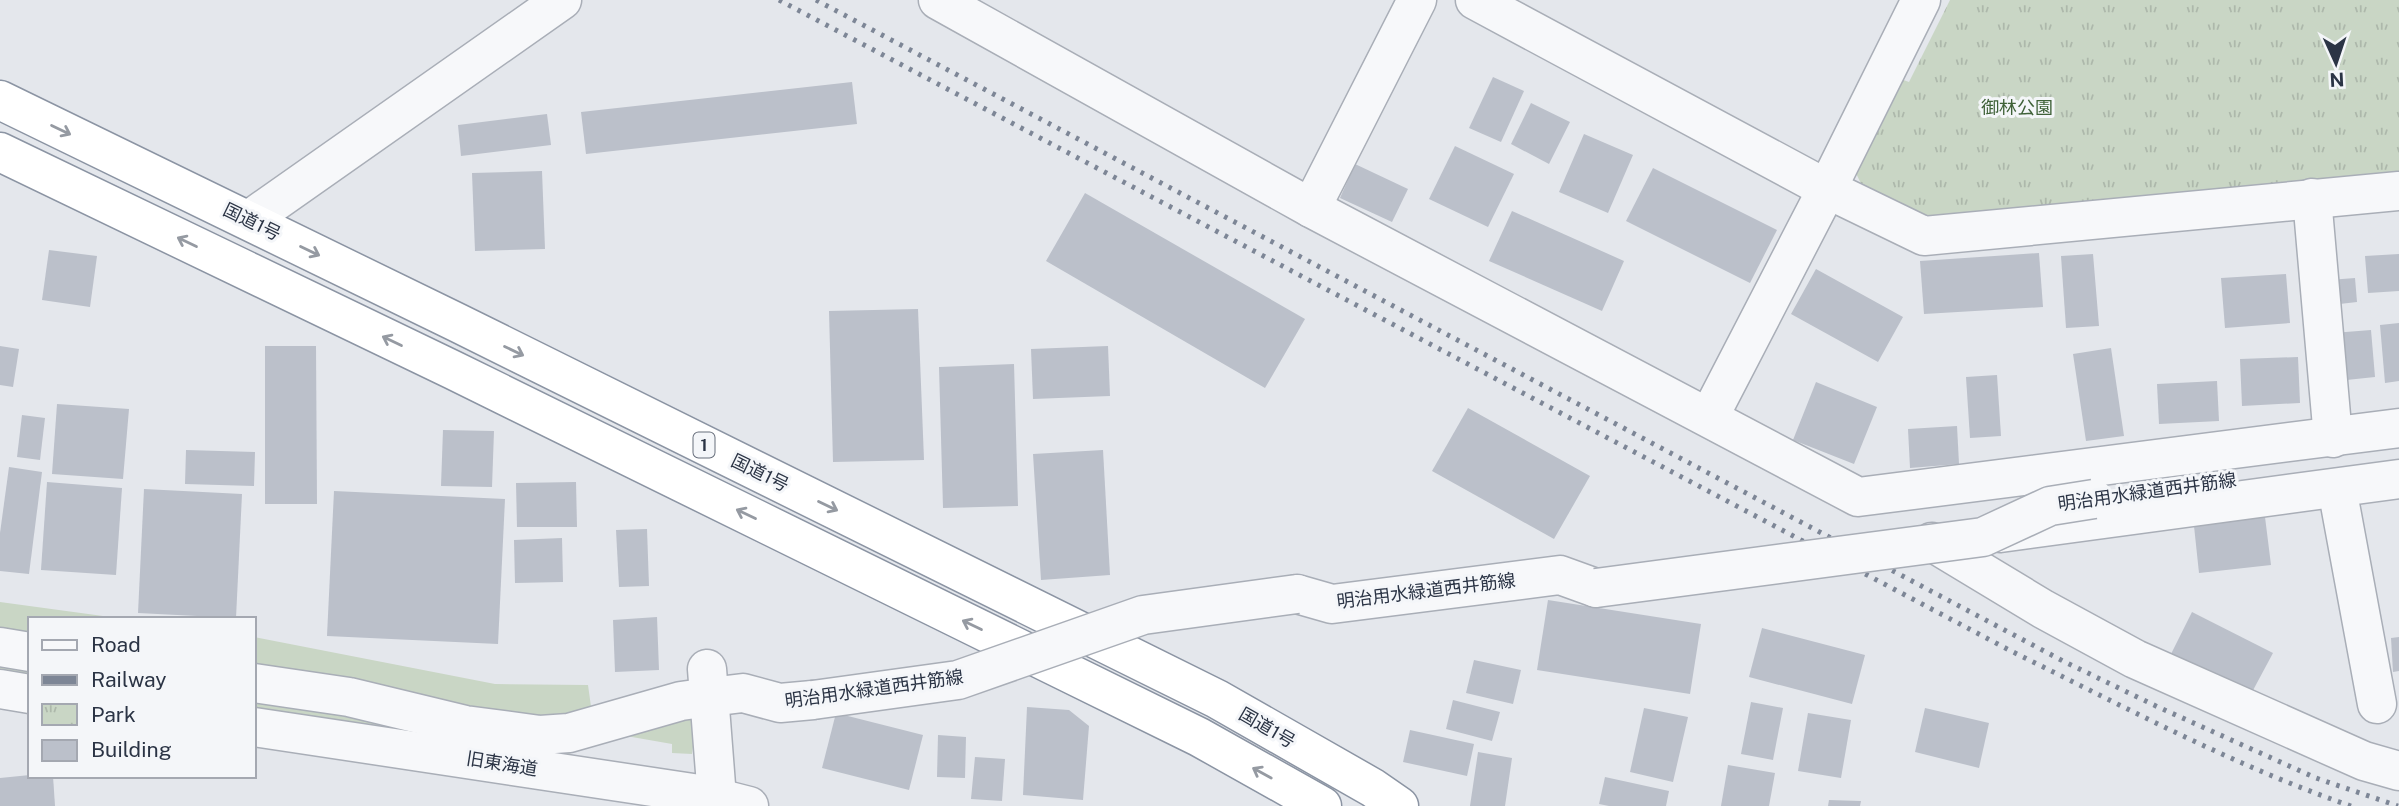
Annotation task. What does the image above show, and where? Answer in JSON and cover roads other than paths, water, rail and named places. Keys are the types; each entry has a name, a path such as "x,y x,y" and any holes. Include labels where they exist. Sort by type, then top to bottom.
{"highway":[{"name":"国道1号","path":"0,100 249,220 1217,699 1373,788 1399,806"},
{"path":"0,152 478,382 1199,737 1322,806"}],"street":[{"path":"249,220 562,0"},
{"path":"937,0 1311,208 1858,496 2399,428"},
{"path":"1311,208 1417,0"},
{"path":"1475,0 1827,189 1923,236 2399,191"},
{"path":"1709,417 1921,0"},
{"path":"2312,198 2333,438"},
{"name":"明治用水緑道西井筋線","path":"256,683 349,697 465,725 540,735 569,733 681,701 708,683 780,703 958,680 1143,615 1297,594 1332,604 1560,575 1596,588 1983,537 2050,506 2399,456"},
{"path":"2337,488 2388,703 2382,766 2135,660 2043,609 1932,542 2399,479"},
{"path":"0,647 28,652"},
{"path":"708,683 709,800"},
{"path":"0,689 28,694"},
{"name":"旧東海道","path":"256,727 709,800"}],"railway":[{"path":"779,0 2011,651 2221,753 2351,806"},
{"path":"816,0 2063,661 2316,778 2398,806"}],"park label":[{"name":"御林公園","path":"2017,108"}]}
